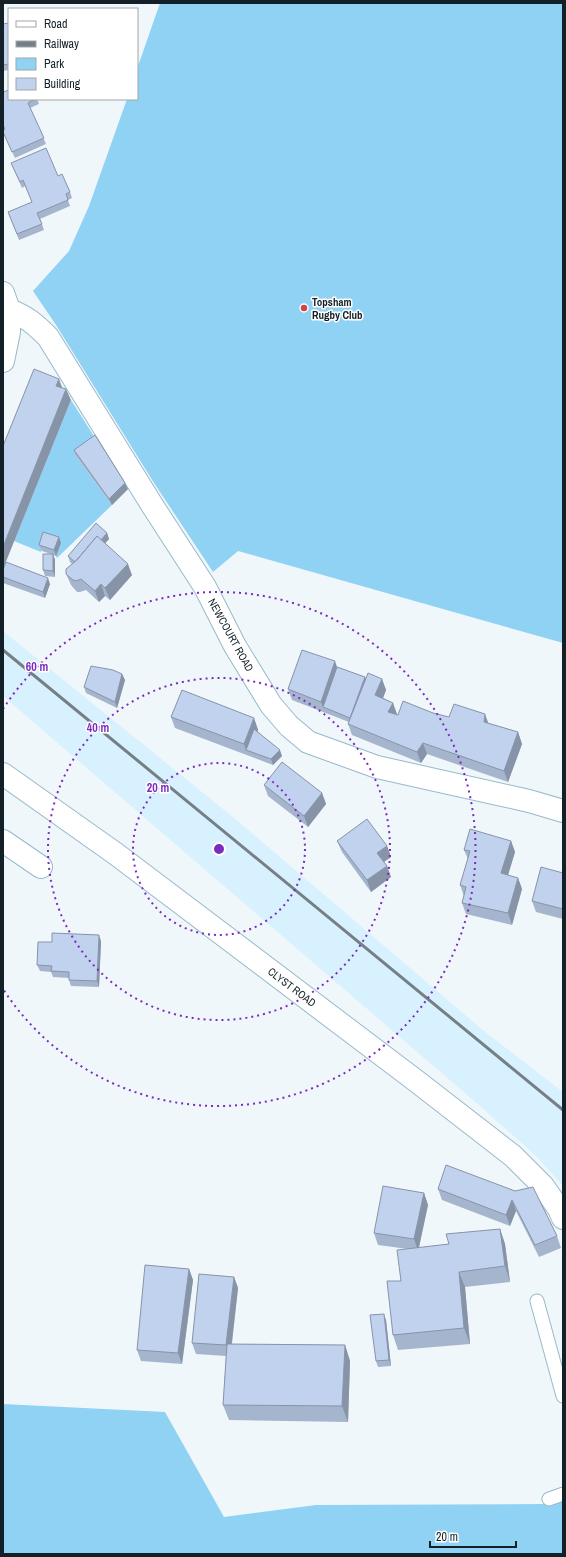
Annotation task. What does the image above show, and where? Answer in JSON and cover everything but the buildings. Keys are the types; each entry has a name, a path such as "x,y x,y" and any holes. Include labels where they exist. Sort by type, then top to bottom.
{"street":[{"path":"3,362 9,332 6,301"},
{"name":"NEWCOURT ROAD","path":"6,301 21,314 34,322 48,337 152,505 205,587 235,646 271,705 289,726 308,742 377,767 529,801 563,811"},
{"name":"CLYST ROAD","path":"3,774 122,859 497,1143 513,1156 543,1186 563,1218"},
{"path":"3,841 41,867"}],"lane":[{"path":"537,1301 563,1396"},
{"path":"549,1498 563,1494"}],"shaded area":[{"path":"3,631 233,817 484,1031 563,1092 563,1186 535,1155 473,1100 3,696"}],"green space":[{"name":"Topsham Rugby Club","path":"160,3 563,3 563,643 238,551 213,572 154,483 56,325 33,291 69,251 89,206 127,100 138,100 138,66"},
{"path":"71,400 97,441 76,456 112,505 57,558 46,538 41,552 14,541"},
{"path":"3,1404 165,1412 224,1517 316,1505 547,1504 563,1500 563,1554 3,1554"}],"railway":[{"path":"3,650 563,1110"}],"place":[{"name":"Topsham Rugby Club","path":"304,308"}]}
